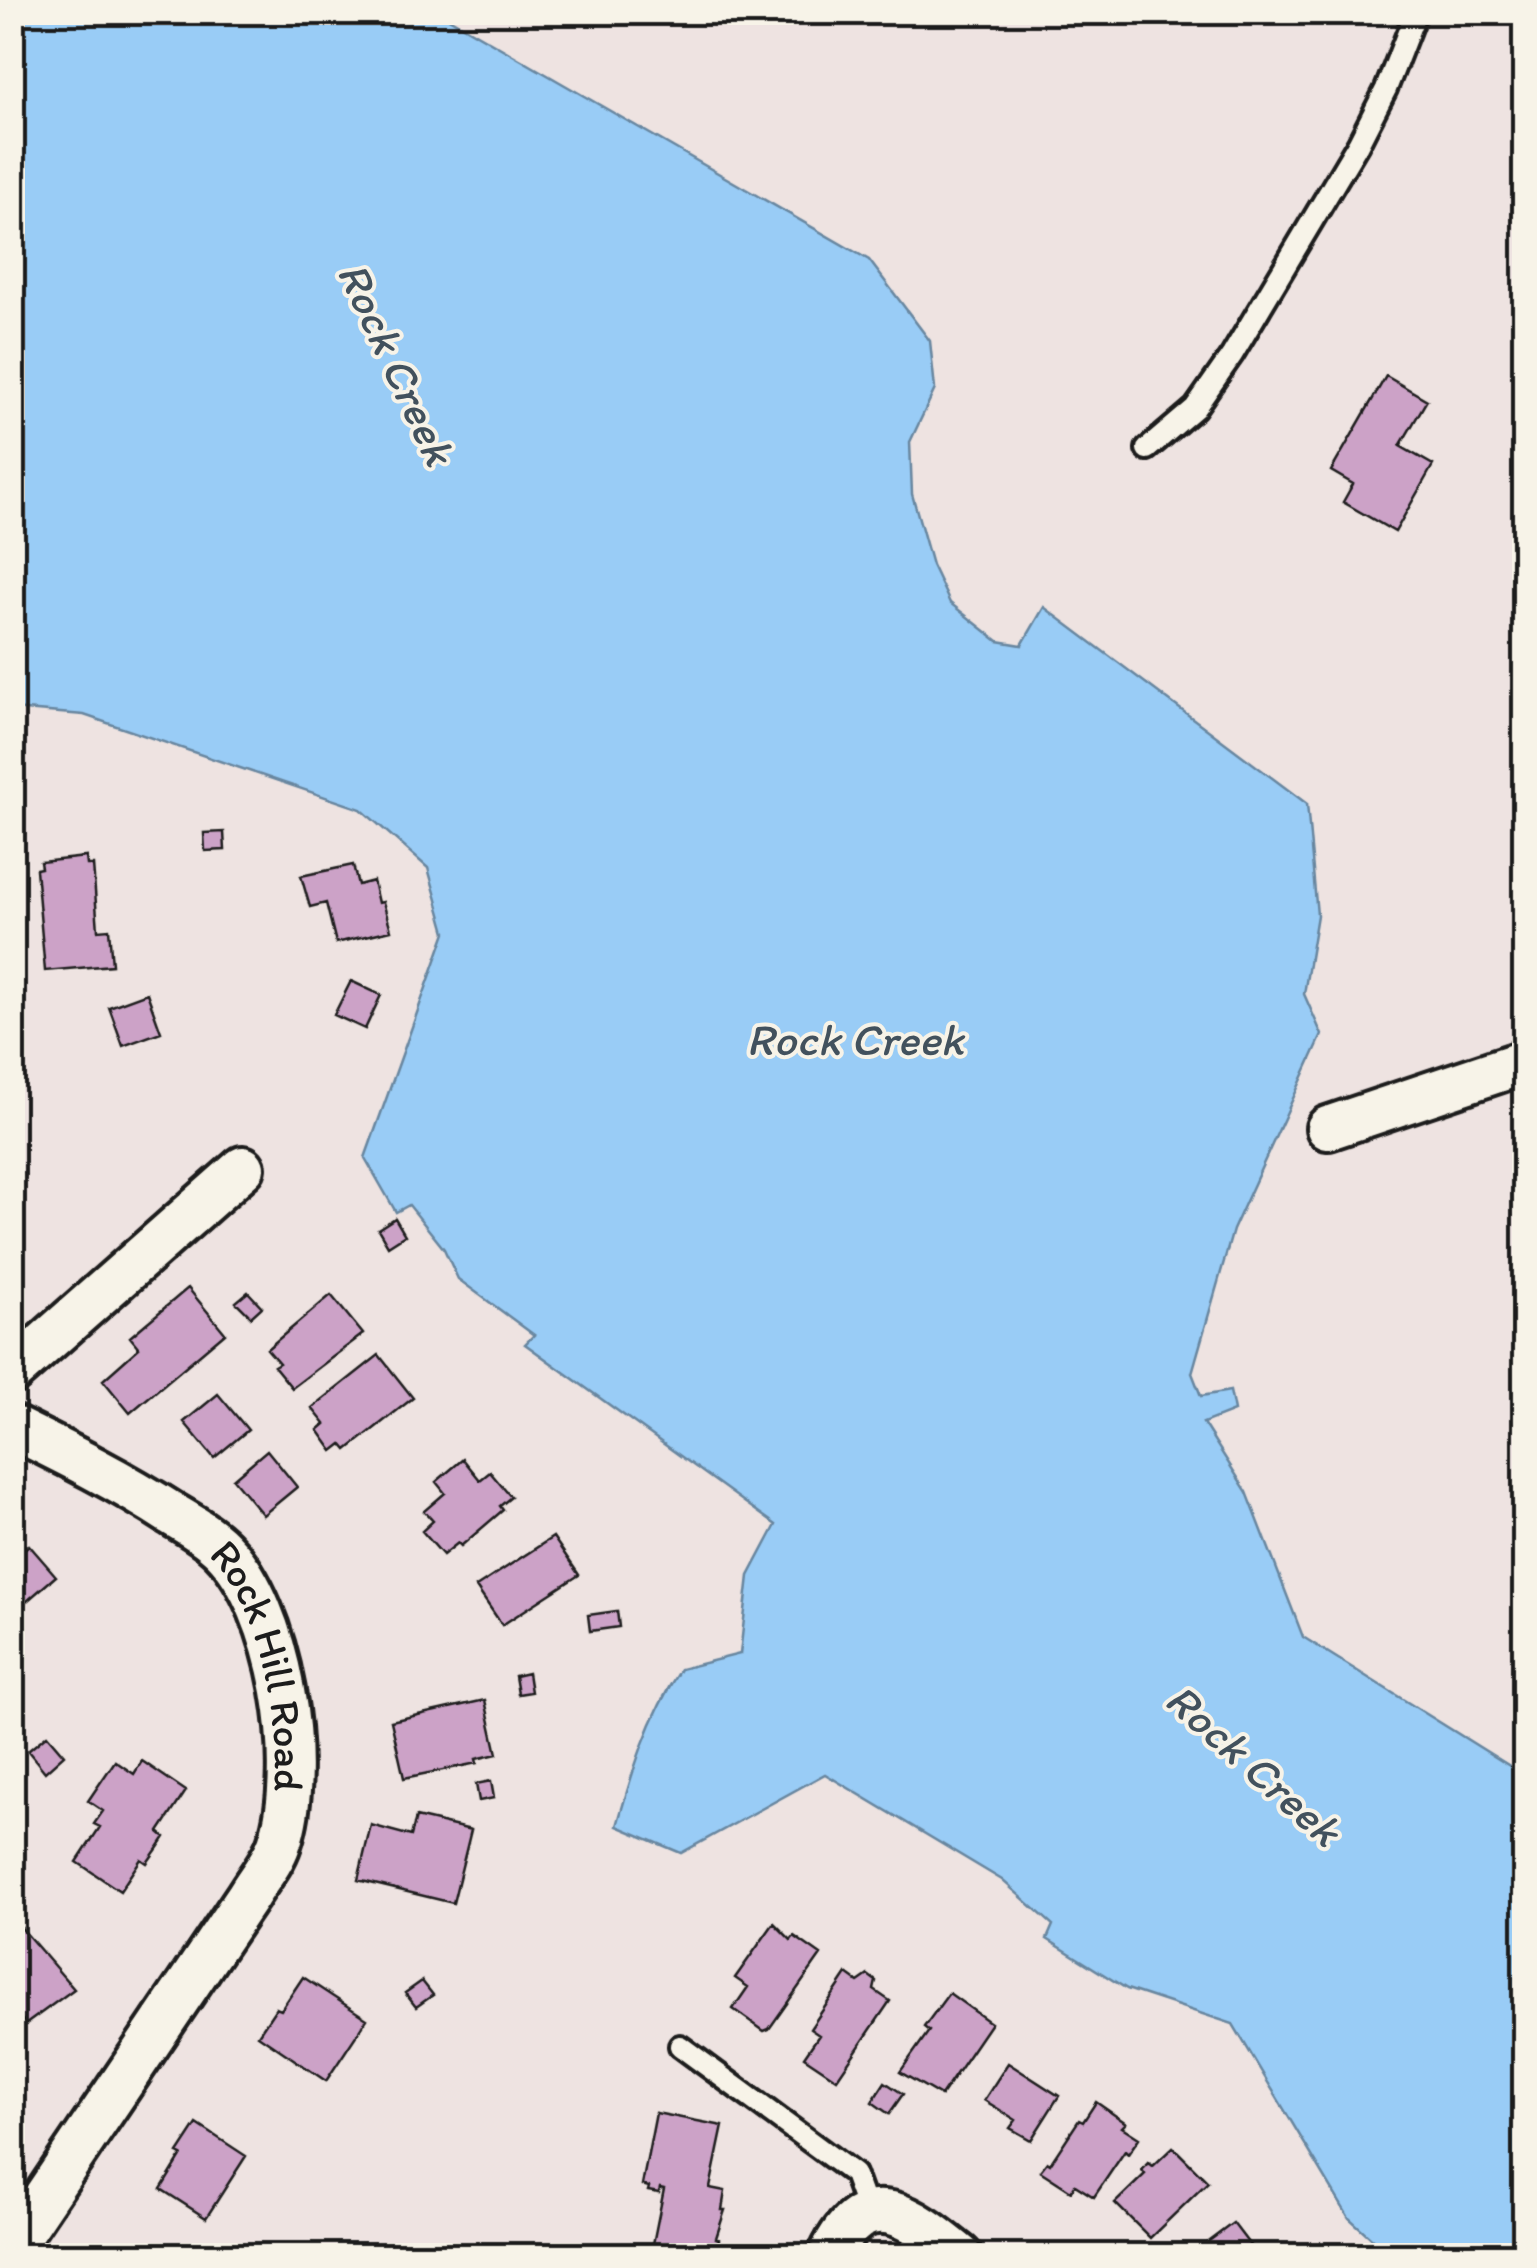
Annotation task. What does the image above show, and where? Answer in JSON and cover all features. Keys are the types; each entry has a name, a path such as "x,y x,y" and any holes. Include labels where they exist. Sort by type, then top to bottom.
{"street":[{"path":"1328,1128 1524,1062"},
{"path":"12,1372 243,1168"},
{"name":"Rock Hill Road","path":"12,1426 127,1485 220,1546 239,1568 258,1607 279,1674 291,1733 291,1792 278,1846 12,2246"},
{"path":"830,2256 850,2222 868,2212 892,2210 921,2224 960,2256"}],"lane":[{"path":"1147,449 1195,408 1232,354 1358,144 1386,89 1416,12"},
{"path":"680,2046 854,2174 868,2212"}],"water":[{"name":"Rock Creek","path":"12,13 440,13 869,260 930,341 935,389 910,442 912,494 932,565 950,603 998,641 1022,645 1044,607 1307,804 1317,915 1304,994 1322,1035 1233,1230 1192,1373 1201,1396 1230,1391 1234,1411 1203,1423 1247,1492 1303,1637 1524,1775 1524,2255 1390,2255 1349,2218 1233,2024 1127,1989 1047,1939 1053,1925 1002,1880 825,1774 681,1853 617,1826 650,1726 680,1669 740,1654 749,1576 776,1525 525,1344 534,1335 458,1279 444,1249 409,1205 396,1212 365,1158 446,932 428,868 361,809 84,715 13,709"}],"building":[{"path":"1386,376 1427,400 1400,446 1433,465 1395,532 1343,502 1353,484 1331,471"},
{"path":"224,832 225,850 205,851 204,833"},
{"path":"86,857 87,865 93,865 98,930 109,929 112,965 45,971 36,869 41,868 40,862"},
{"path":"353,865 358,885 373,881 391,930 336,943 326,903 310,907 301,876"},
{"path":"351,981 381,995 365,1029 334,1015"},
{"path":"147,993 161,1032 123,1046 109,1007"},
{"path":"395,1218 405,1235 388,1246 378,1229"},
{"path":"188,1288 225,1333 130,1413 103,1380 139,1348 130,1337"},
{"path":"248,1292 262,1307 251,1317 236,1302"},
{"path":"331,1295 363,1334 292,1388 274,1366 279,1363 267,1349"},
{"path":"379,1355 413,1398 347,1450 342,1444 333,1451 318,1430 325,1424 312,1408"},
{"path":"218,1394 248,1430 214,1458 184,1422"},
{"path":"267,1450 297,1487 263,1515 233,1479"},
{"path":"463,1459 480,1480 490,1472 511,1497 500,1506 503,1510 461,1546 458,1543 443,1555 422,1531 433,1521 424,1511 445,1493 436,1482"},
{"path":"553,1537 579,1575 502,1625 476,1587"},
{"path":"29,1545 56,1576 12,1614 12,1559"},
{"path":"617,1611 619,1627 590,1631 588,1615"},
{"path":"528,1673 531,1692 518,1694 515,1676"},
{"path":"485,1700 497,1754 476,1759 477,1763 404,1778 391,1721"},
{"path":"47,1735 64,1755 45,1772 28,1751"},
{"path":"115,1761 134,1774 142,1761 186,1791 159,1832 165,1837 147,1863 141,1859 120,1891 77,1862 100,1827 94,1824 103,1811 88,1801"},
{"path":"491,1781 494,1798 479,1801 476,1784"},
{"path":"416,1817 471,1830 453,1903 358,1880 371,1825 411,1836"},
{"path":"12,1917 74,1989 26,2024 12,2007"},
{"path":"774,1923 791,1940 794,1936 821,1955 764,2031 733,2009 748,1987 735,1978"},
{"path":"847,1974 858,1982 868,1975 876,1981 874,1990 890,2001 837,2079 804,2057 819,2035 810,2029"},
{"path":"303,1977 367,2019 326,2081 258,2035"},
{"path":"422,1981 433,1995 416,2007 405,1993"},
{"path":"949,1993 991,2023 941,2096 900,2072 929,2031 924,2027"},
{"path":"1008,2063 1059,2096 1031,2140 1010,2128 1016,2120 984,2100"},
{"path":"885,2082 903,2094 889,2114 872,2102"},
{"path":"1096,2102 1126,2123 1122,2127 1139,2138 1128,2154 1125,2151 1094,2197 1075,2185 1071,2191 1040,2171 1047,2162 1050,2164"},
{"path":"656,2113 723,2126 710,2188 725,2191 725,2210 716,2238 718,2247 714,2246 712,2256 653,2244 664,2189 660,2188 659,2193 648,2191 649,2187 642,2185"},
{"path":"197,2124 246,2156 206,2218 161,2189"},
{"path":"1173,2147 1208,2182 1150,2238 1115,2203 1145,2174 1142,2170 1149,2163 1153,2166"},
{"path":"1233,2223 1258,2256 1189,2256"}]}
